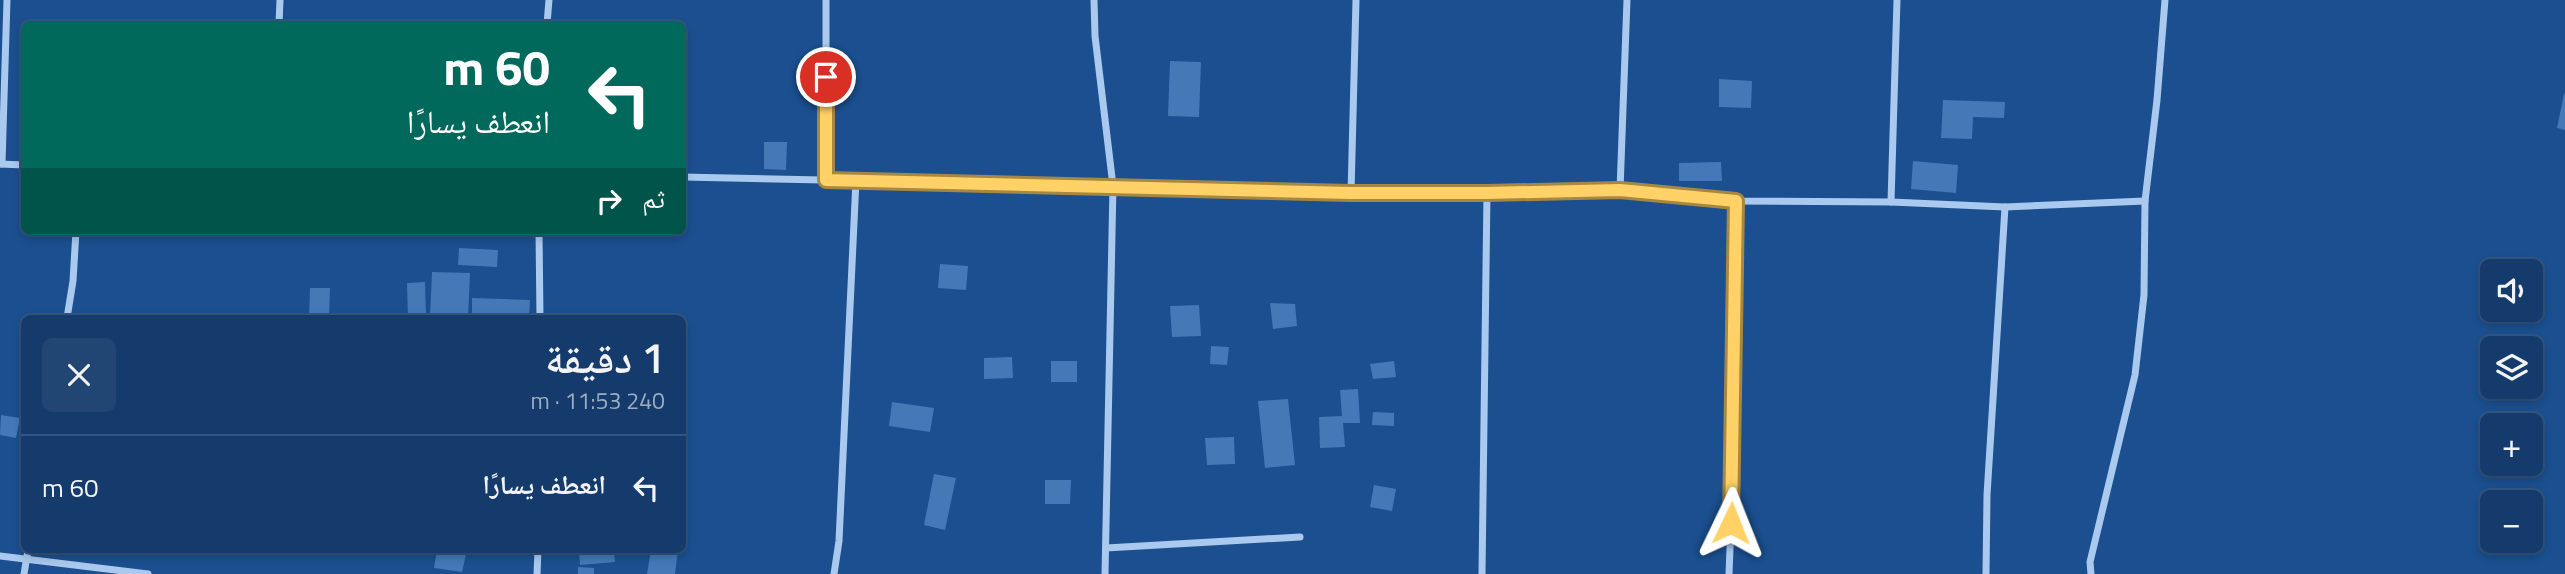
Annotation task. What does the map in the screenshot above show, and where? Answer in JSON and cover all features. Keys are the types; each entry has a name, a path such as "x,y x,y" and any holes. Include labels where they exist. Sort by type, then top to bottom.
{"street":[{"path":"7,0 1,164 21,165"},
{"path":"279,21 280,0"},
{"path":"547,21 549,0"},
{"path":"826,0 826,180"},
{"path":"1094,0 1095,36 1113,186 1105,574"},
{"path":"1351,193 1356,0"},
{"path":"1620,190 1627,0"},
{"path":"1891,202 1897,0"},
{"path":"2091,574 2090,562 2135,375 2144,296 2145,201 2165,0"},
{"path":"686,177 1351,193 1620,190 1736,201 1891,202 2005,207 2145,201"},
{"path":"834,574 839,541 856,180"},
{"path":"1482,574 1486,193"},
{"path":"1729,574 1733,473 1736,201"},
{"path":"1986,574 1987,495 2005,207"},
{"path":"67,315 76,235"},
{"path":"539,235 540,315"},
{"path":"1106,548 1300,537"},
{"path":"24,574 27,553"},
{"path":"537,574 538,553"},
{"path":"0,556 148,574"}],"building":[{"path":"1170,61 1201,62 1199,117 1168,116"},
{"path":"1719,79 1752,81 1751,108 1719,107"},
{"path":"2565,94 2565,130 2557,128"},
{"path":"1943,100 2005,102 2004,118 1973,117 1972,139 1941,138"},
{"path":"764,142 787,142 786,170 764,169"},
{"path":"1913,161 1958,165 1956,193 1911,189"},
{"path":"1721,162 1722,181 1679,181 1679,163"},
{"path":"459,248 498,250 497,267 458,265"},
{"path":"940,264 968,266 966,290 938,288"},
{"path":"432,272 470,273 468,315 430,315"},
{"path":"425,282 426,315 408,315 407,283"},
{"path":"310,288 330,288 329,315 309,315"},
{"path":"472,298 530,300 529,315 472,315"},
{"path":"1270,303 1295,304 1297,326 1273,329"},
{"path":"1199,305 1201,336 1172,337 1170,306"},
{"path":"1211,346 1229,347 1227,365 1210,364"},
{"path":"1012,357 1013,378 984,379 984,358"},
{"path":"1051,361 1077,361 1077,382 1051,382"},
{"path":"1394,361 1396,377 1373,379 1370,364"},
{"path":"1358,389 1360,423 1343,423 1345,447 1320,448 1319,417 1342,416 1340,390"},
{"path":"1288,399 1295,465 1265,468 1258,401"},
{"path":"892,402 934,408 930,432 889,426"},
{"path":"1373,412 1394,413 1394,426 1372,425"},
{"path":"1,415 20,418 16,438 0,435"},
{"path":"1234,437 1235,464 1207,465 1205,438"},
{"path":"934,474 956,478 945,530 924,525"},
{"path":"1045,480 1071,480 1070,504 1045,504"},
{"path":"1374,485 1396,489 1392,511 1370,507"},
{"path":"436,553 466,553 462,572 434,568"},
{"path":"579,553 614,553 615,562 580,565"},
{"path":"650,553 678,553 675,574 647,574"},
{"path":"578,567 594,568 594,574 578,574"}],"route":[{"path":"826,77 826,180 1351,193 1620,190 1736,201 1731,523"}]}
